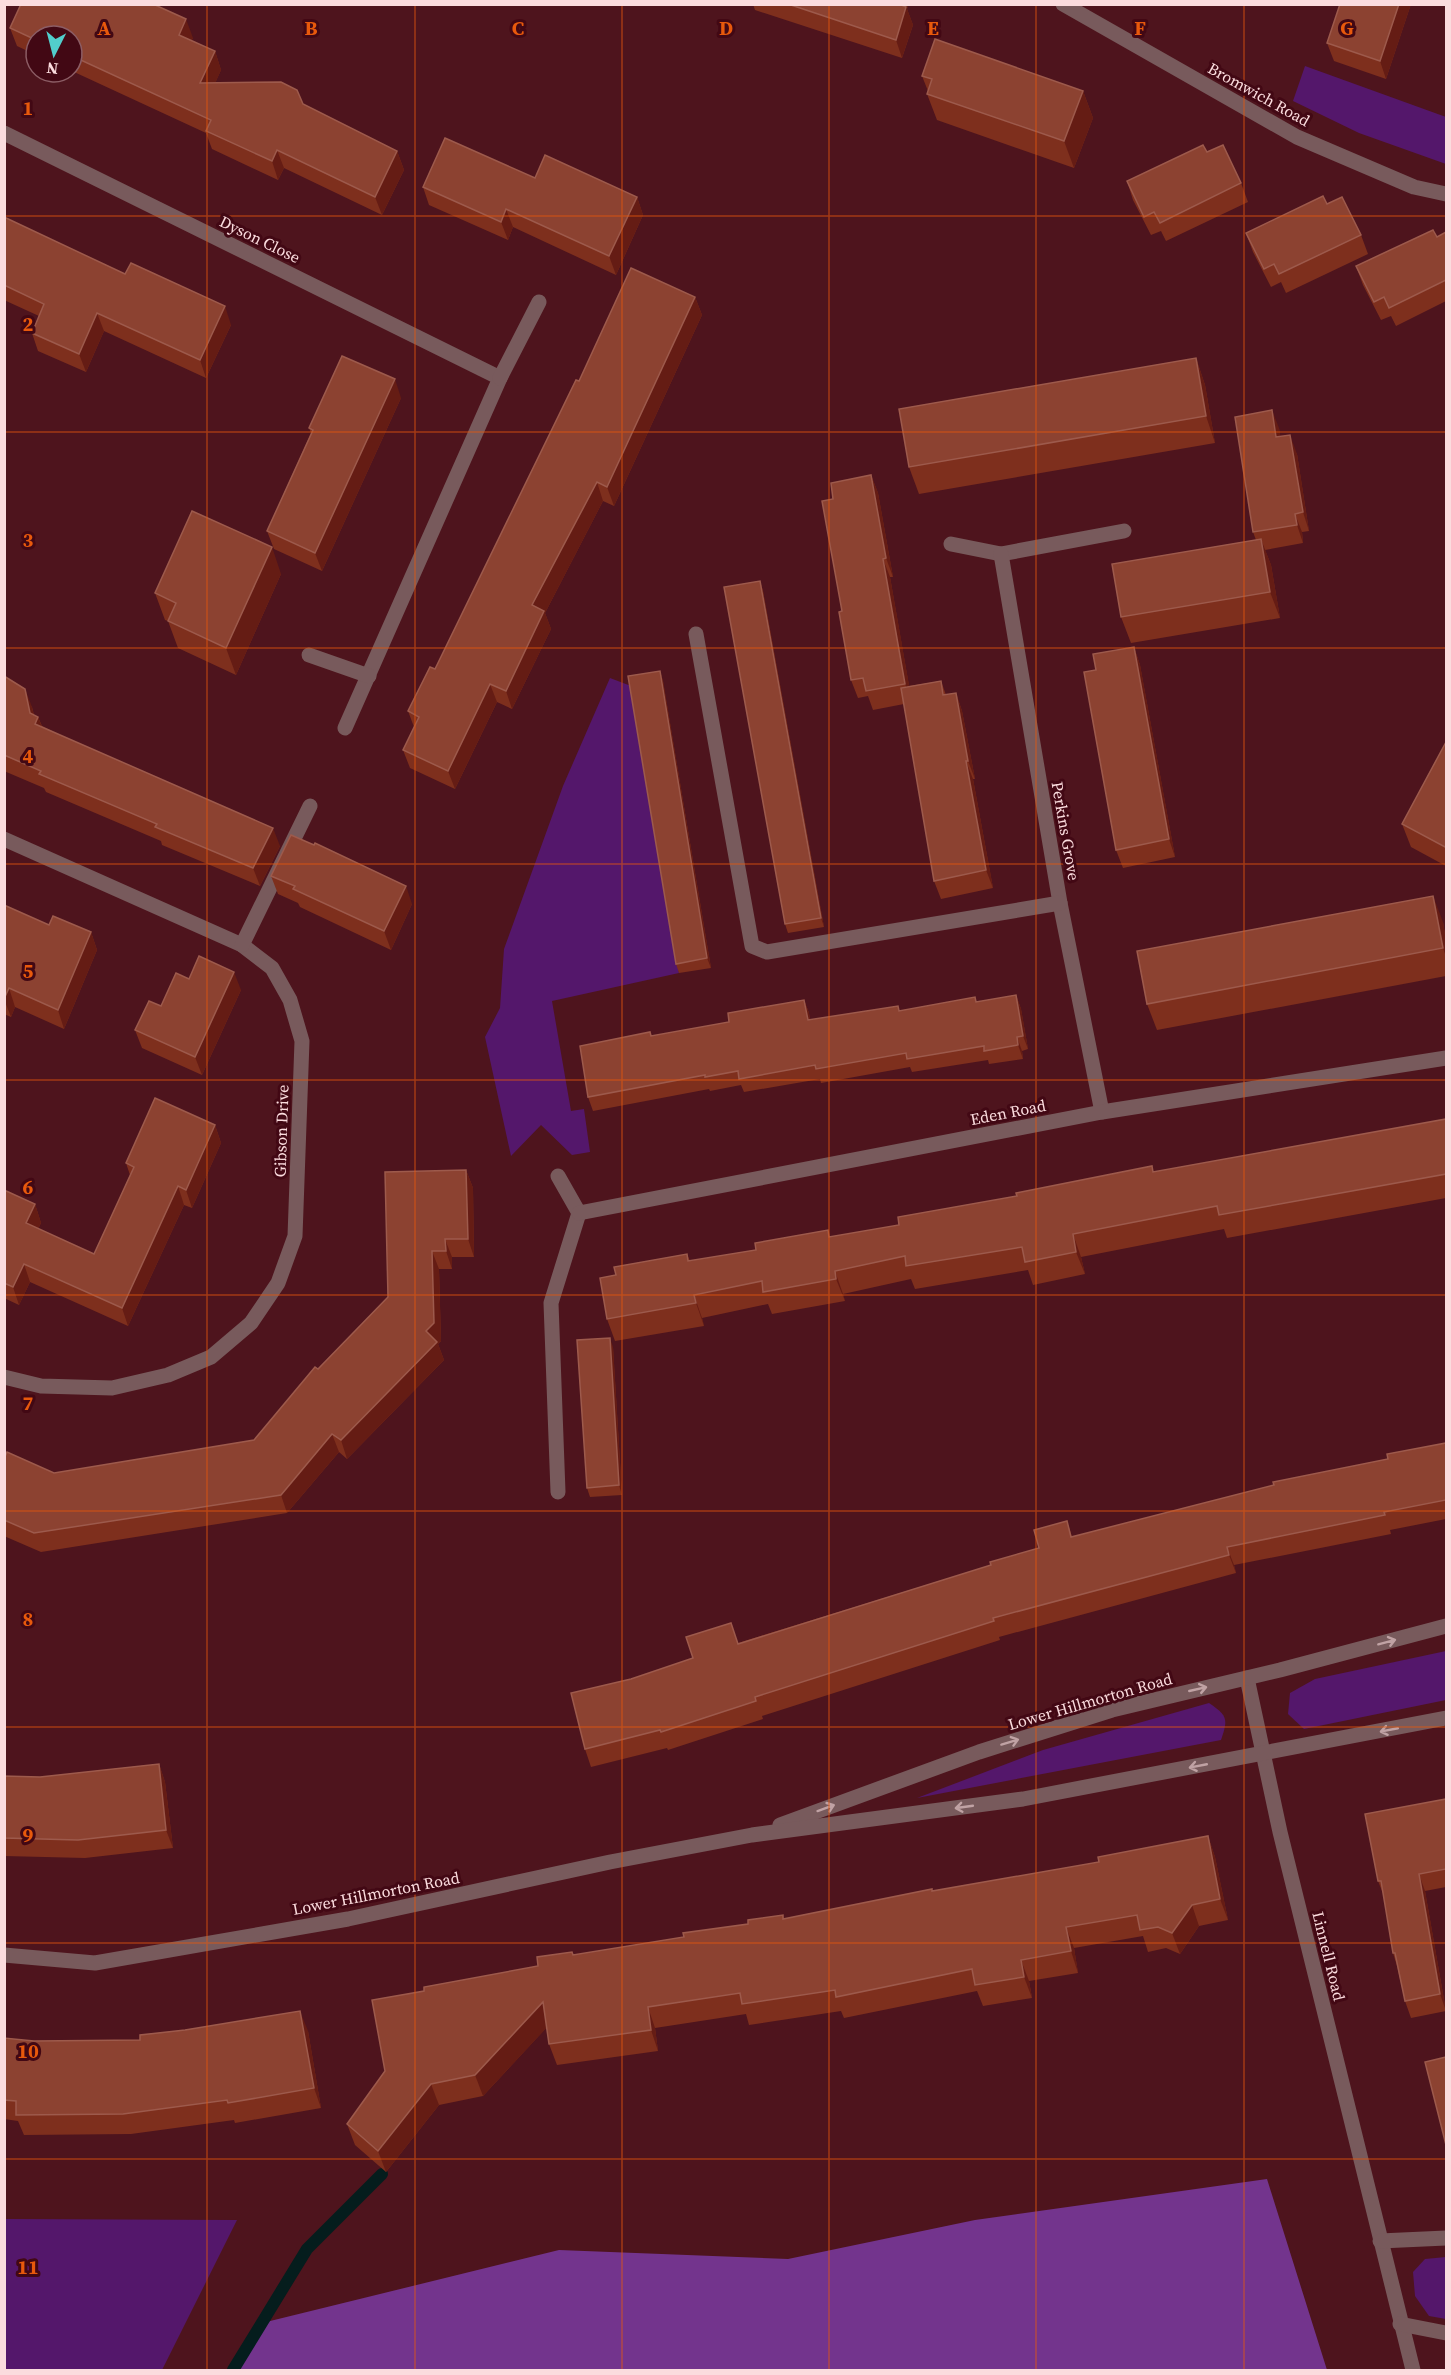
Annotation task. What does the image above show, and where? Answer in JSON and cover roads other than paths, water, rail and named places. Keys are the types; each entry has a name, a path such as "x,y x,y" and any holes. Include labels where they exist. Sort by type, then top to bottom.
{"street":[{"name":"Bromwich Road","path":"1063,4 1297,137 1414,187 1446,194"},
{"name":"Dyson Close","path":"4,133 500,378"},
{"path":"345,728 500,378 539,302"},
{"path":"951,544 1001,554 1124,531"},
{"name":"Perkins Grove","path":"1001,554 1060,903 1102,1112"},
{"path":"696,634 752,946 766,952 1060,903"},
{"path":"309,655 369,676"},
{"path":"242,945 310,806"},
{"name":"Gibson Drive","path":"4,839 242,945 272,968 290,1000 302,1041 296,1236 278,1283 251,1323 211,1357 168,1375 111,1388 41,1386 4,1377"},
{"name":"Eden Road","path":"579,1213 1102,1112 1446,1058"},
{"path":"558,1176 579,1213 551,1303 558,1492"},
{"name":"Lower Hillmorton Road","path":"752,1835 979,1752 1112,1710 1247,1678 1446,1626"},
{"name":"Linnell Road","path":"1247,1678 1280,1832 1413,2370"},
{"name":"Lower Hillmorton Road","path":"4,1955 95,1963 348,1919 610,1862 752,1835 1023,1799 1446,1719"},
{"path":"1380,2241 1446,2238"},
{"path":"1400,2324 1446,2333"}],"waterway":[{"path":"233,2370 307,2249 382,2174"}]}
